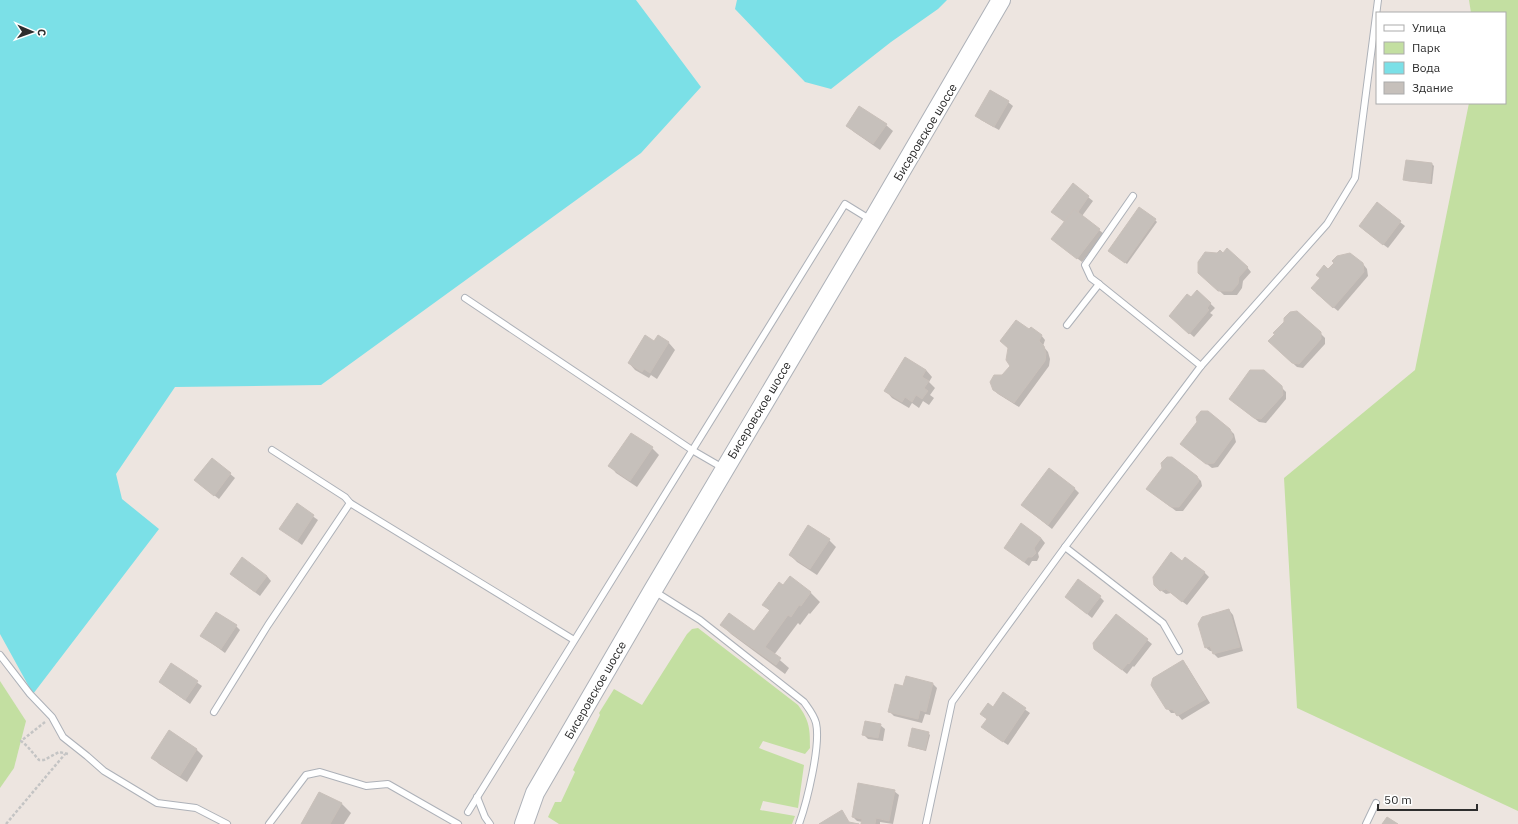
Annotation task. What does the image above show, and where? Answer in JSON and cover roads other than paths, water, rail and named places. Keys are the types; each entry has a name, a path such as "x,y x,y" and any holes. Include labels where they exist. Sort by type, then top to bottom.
{"main road":[{"name":"Бисеровское шоссе","path":"524,824 535,793 724,469 872,221 1001,0"}],"lane":[{"path":"1376,12 1378,0"},
{"path":"926,824 952,702 1065,547 1201,366 1327,224 1355,178 1376,15"},
{"path":"1133,196 1085,265 1091,278 1201,366"},
{"path":"468,812 845,204 872,221"},
{"path":"1067,325 1099,284"},
{"path":"465,298 692,450 724,469"},
{"path":"272,450 346,497 350,503 574,640"},
{"path":"214,712 268,625 350,503"},
{"path":"1065,547 1163,622 1179,651"},
{"path":"653,590 700,620 804,702 812,712 816,724 817,738 814,762 803,813 799,824"},
{"path":"0,654 30,694 52,716 63,737 104,771 157,803 196,808 227,824"},
{"path":"269,824 306,775 320,772 366,786 388,784 458,824"},
{"path":"477,797 485,817 490,824"},
{"path":"1366,824 1376,803"}],"water":[{"path":"0,0 636,0 701,87 641,153 321,385 175,387 116,474 122,499 159,529 33,694 0,634"},
{"path":"737,0 947,0 938,9 891,42 831,89 805,82 735,9"}]}
